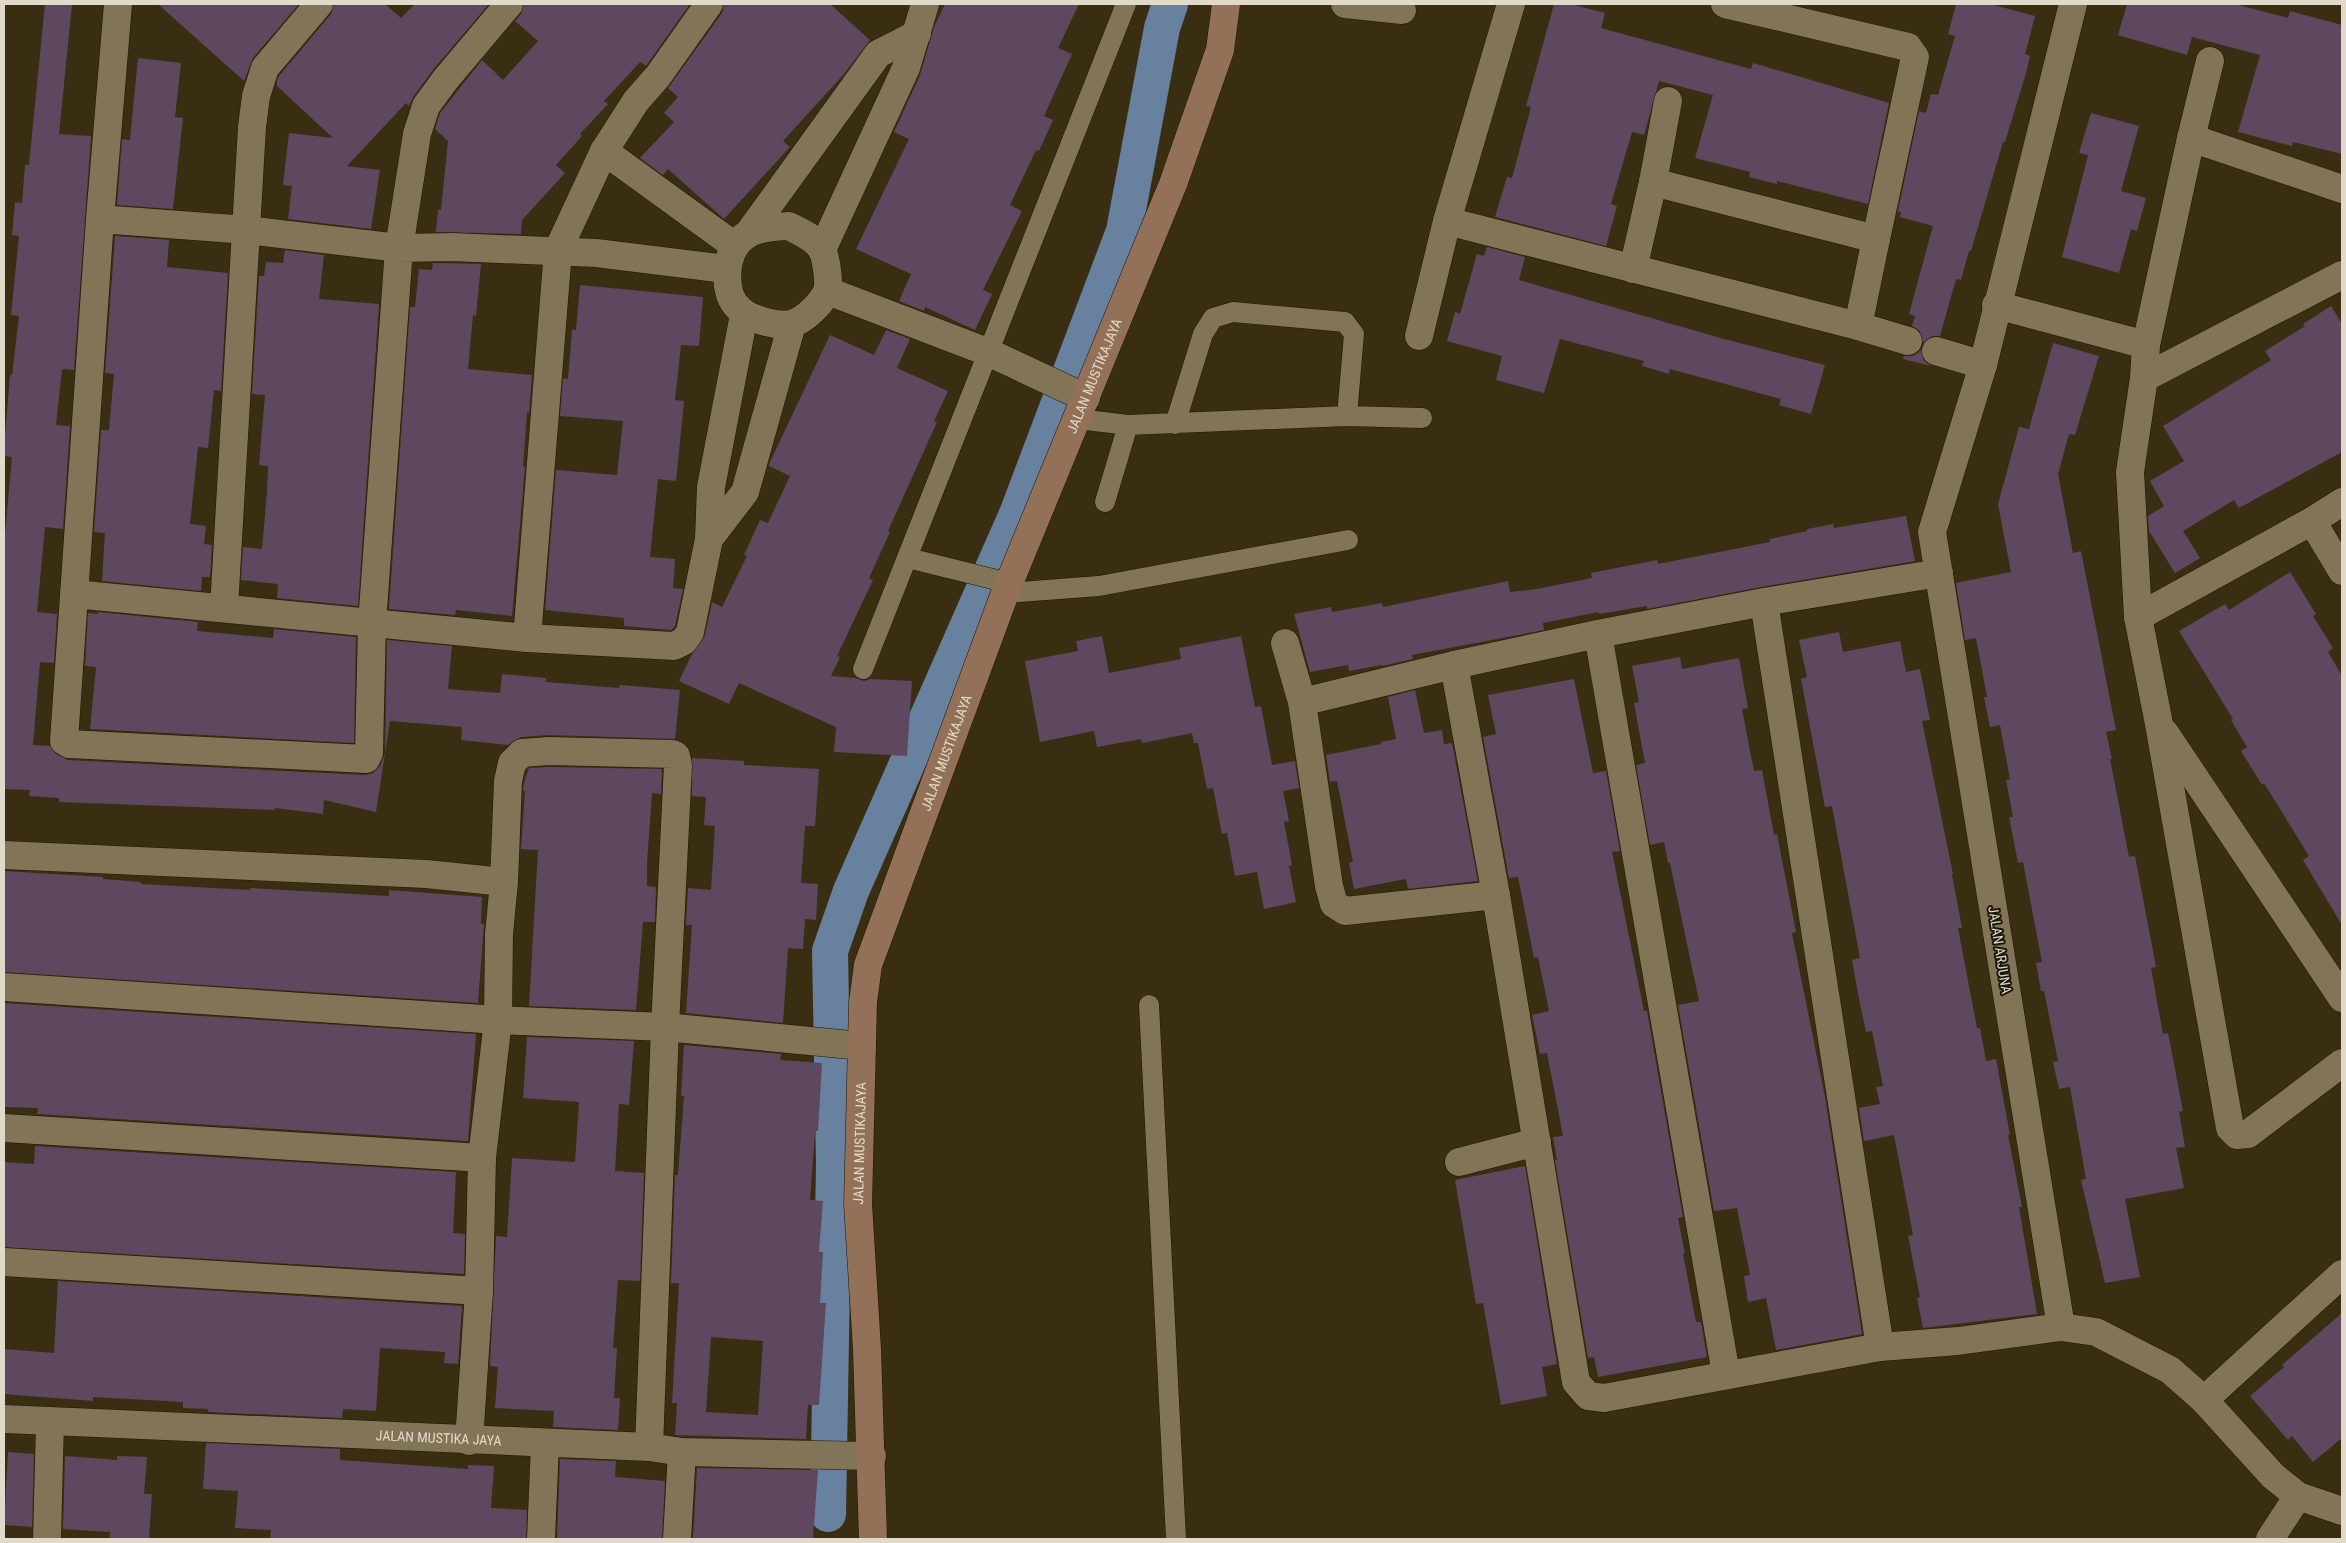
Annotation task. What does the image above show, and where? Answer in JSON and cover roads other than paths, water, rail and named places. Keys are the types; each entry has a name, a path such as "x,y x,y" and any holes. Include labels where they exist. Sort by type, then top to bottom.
{"main road":[{"name":"JALAN MUSTIKAJAYA","path":"873,1539 872,1456 858,1204 863,1002 868,965 1007,588 1173,184 1220,50 1226,4"}],"street":[{"path":"118,4 100,219 64,741 70,744 366,759 369,753 372,624 399,248 416,134 426,106 445,80 509,4"},
{"path":"224,608 256,96 265,68 319,4"},
{"path":"527,638 558,250 604,151 636,101 658,76 710,4"},
{"path":"822,250 906,68 926,4"},
{"path":"1345,4 1402,10"},
{"path":"1419,336 1447,220 1511,4"},
{"path":"1726,4 1908,47 1915,57 1858,326"},
{"name":"JALAN ARJUNA","path":"2060,1327 1932,532 1983,365 1996,305 2073,4"},
{"path":"100,219 247,230 399,248 452,247 558,250 736,250 768,228 789,226 808,236 822,250 827,268 828,291 812,311 792,324 768,324 744,315 731,297 736,250 878,54 917,34"},
{"path":"2210,61 2191,138 2146,345 2144,378 2130,472 2138,617 2159,724 2230,1128 2237,1135 2248,1134 2342,1063"},
{"path":"1632,269 1653,182 1668,101"},
{"path":"2191,138 2342,189"},
{"path":"604,151 736,250"},
{"path":"1653,182 1876,239"},
{"path":"1447,220 1858,326 1908,341"},
{"path":"2144,378 2342,275"},
{"path":"828,291 990,353 1082,408"},
{"path":"1996,305 2146,345"},
{"path":"74,594 527,638 674,646 684,641 690,632 709,539 711,487 744,315"},
{"path":"709,539 745,492 792,324"},
{"path":"1936,350 1983,365"},
{"path":"2138,617 2312,521 2342,502"},
{"path":"2312,521 2342,571"},
{"path":"1302,702 1454,664 1598,634 1764,602 1939,572"},
{"path":"1764,602 1880,1347"},
{"path":"1598,634 1726,1374"},
{"path":"1285,643 1302,702 1329,886 1334,904 1345,911 1496,895"},
{"path":"1454,664 1496,895 1576,1382 1588,1396 1604,1398 1880,1347 1958,1341 2060,1327 2096,1332 2170,1370 2204,1400 2273,1476 2298,1496 2341,1509"},
{"path":"2159,724 2342,998"},
{"path":"469,1441 479,1291 482,1158 498,1020 499,934 504,882 508,782 512,764 522,753 549,751 673,754 676,756 678,765 665,1027 649,1448"},
{"path":"4,856 426,874 504,882"},
{"path":"4,987 498,1020 665,1027 862,1046"},
{"path":"4,1128 482,1158"},
{"path":"1459,1162 1537,1142"},
{"path":"4,1262 479,1291"},
{"path":"2204,1400 2342,1274"},
{"name":"JALAN MUSTIKA JAYA","path":"4,1419 649,1448 682,1452 872,1456"},
{"path":"48,1539 50,1422"},
{"path":"541,1539 545,1444"},
{"path":"677,1539 682,1452"},
{"path":"2270,1539 2298,1496"}],"lane":[{"path":"863,669 990,353 1126,4"},
{"path":"1176,424 1202,334 1213,318 1233,312 1345,322 1354,334 1347,416"},
{"path":"1082,408 1128,425 1347,416 1422,418"},
{"path":"1105,502 1128,425"},
{"path":"908,558 1007,588 1099,586 1348,540"},
{"path":"1149,1005 1176,1539"}],"waterway":[{"path":"828,1514 834,1163 830,951 851,891 1017,514 1124,231 1162,28 1170,4"}]}
